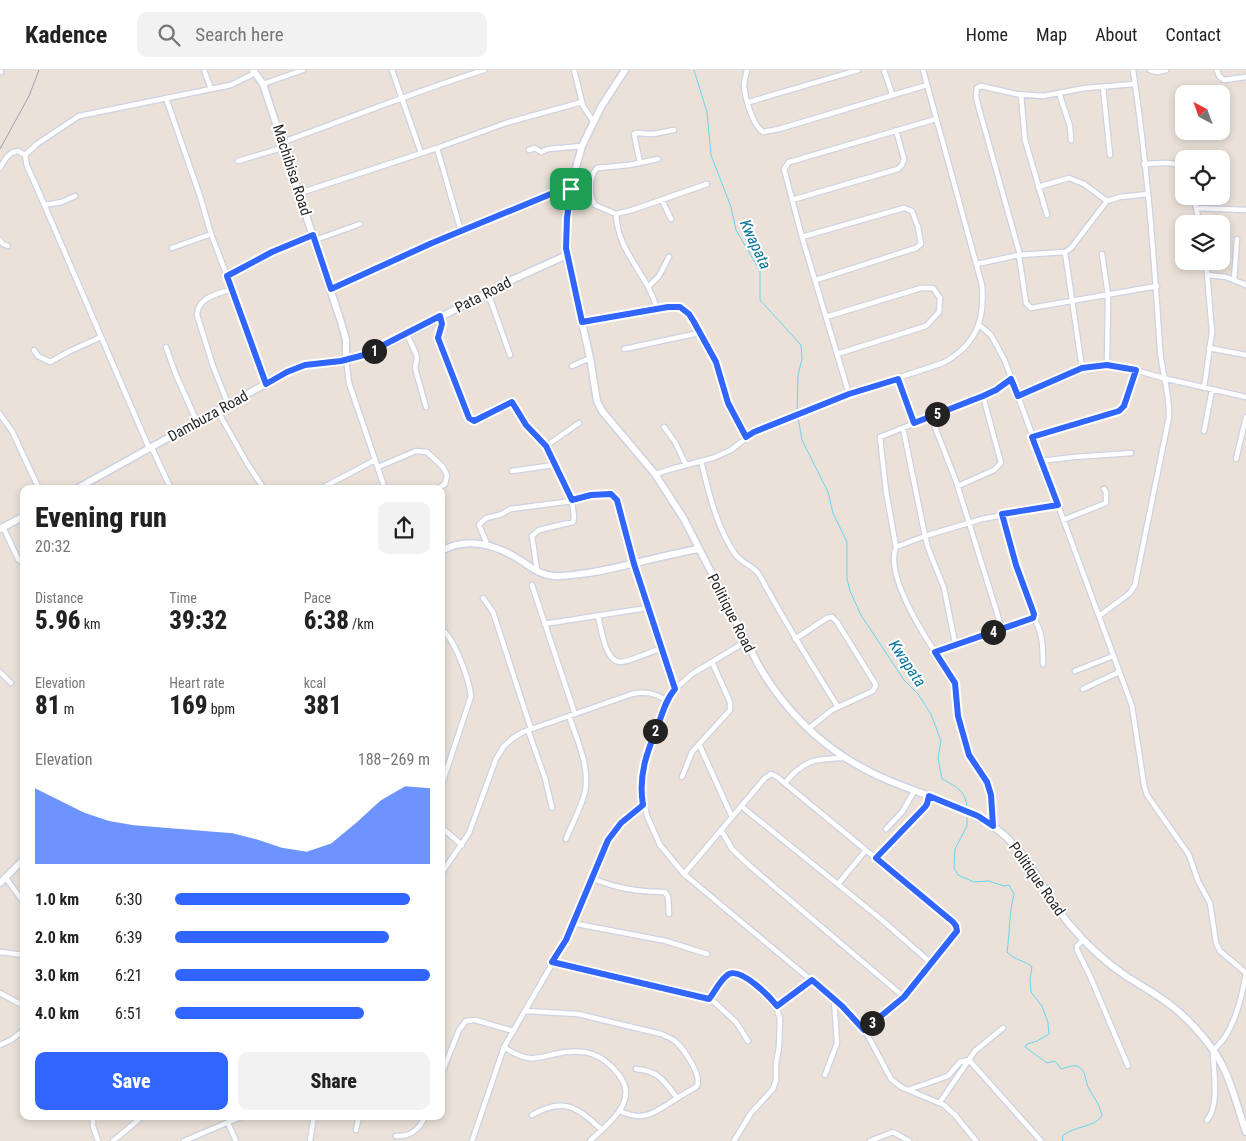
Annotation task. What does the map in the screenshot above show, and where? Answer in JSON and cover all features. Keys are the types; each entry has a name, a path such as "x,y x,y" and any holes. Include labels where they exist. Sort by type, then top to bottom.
{"street":[{"path":"204,70 211,89"},
{"path":"263,84 303,70"},
{"path":"392,70 421,153"},
{"path":"238,161 284,145 401,97 484,70"},
{"path":"574,70 582,102 593,122"},
{"path":"572,366 590,358 567,254 567,218 571,189 582,146 593,122 625,70"},
{"path":"748,70 744,87 756,126 763,132 769,132 927,85"},
{"path":"748,102 858,70"},
{"path":"884,70 892,94"},
{"path":"655,474 701,462 731,450 754,432 849,394 943,363 955,356 968,344 979,325 983,301 982,285 923,70"},
{"path":"1099,616 1130,594 1135,586 1169,417 1168,399 1163,378 1148,194 1133,70"},
{"path":"1150,70 1157,72 1166,70"},
{"path":"1217,70 1219,76 1224,80 1246,77"},
{"path":"25,155 68,122 79,116 231,85 254,71"},
{"name":"Machibisa Road","path":"254,71 263,84 331,289 346,340 346,360"},
{"path":"1135,84 1079,89 1043,96 1021,95 981,86 977,88 976,96 1019,255 1025,296 1029,307 1040,308 1157,286"},
{"path":"1103,86 1110,155"},
{"path":"1059,93 1070,126 1071,140"},
{"path":"1021,95 1025,140 1047,215"},
{"path":"166,98 211,234 266,384"},
{"path":"300,193 506,123 582,102"},
{"path":"849,394 802,237 784,169 789,162 936,119"},
{"path":"640,163 634,134 653,134 674,130"},
{"path":"792,200 898,169 904,159 896,130"},
{"path":"529,150 535,148 541,152 548,149 582,146"},
{"path":"437,148 461,231"},
{"path":"0,168 11,152 18,151 25,155 27,166 44,205 150,447 169,485"},
{"path":"658,159 597,168 594,172 591,192 593,202 598,208 616,214 707,184"},
{"path":"1144,164 1175,164"},
{"path":"1038,187 1070,178 1084,184 1108,201"},
{"path":"331,289 461,231 558,191 571,189"},
{"path":"977,264 1019,255 1065,252 1071,248 1108,201 1148,194"},
{"path":"44,205 62,202 76,196"},
{"path":"662,200 671,219"},
{"path":"1196,205 1198,215"},
{"path":"802,237 904,208 912,211 916,220 921,239 919,246 816,280"},
{"path":"1197,208 1246,210"},
{"path":"616,214 617,226 627,254 649,286 657,309"},
{"path":"227,276 272,252 314,237 360,224"},
{"path":"172,248 211,234"},
{"path":"1234,280 1237,239"},
{"path":"0,240 8,246"},
{"path":"1065,252 1082,368"},
{"name":"Pata Road","path":"346,360 371,353 440,316 567,254"},
{"path":"1102,254 1108,295 1107,365"},
{"path":"649,286 659,276 669,257"},
{"path":"1204,388 1212,320 1207,270"},
{"path":"1208,275 1226,277 1246,285"},
{"path":"826,317 921,288 934,288 940,298 939,312 926,326 837,354"},
{"path":"228,404 196,314 198,306 203,300 232,289"},
{"path":"488,293 510,355"},
{"path":"582,322 657,309 680,307 689,314 716,362 728,403 746,437"},
{"path":"440,316 442,324 438,338 469,418 474,421 512,402 526,425 546,446 572,500 573,522 539,530 532,536 537,572"},
{"path":"979,325 991,336 998,347 1018,396 1112,656 1134,710 1147,796 1189,855 1198,881 1210,903 1216,943 1220,951 1246,973 1234,1019 1222,1040 1213,1050 1214,1100 1212,1114 1207,1120"},
{"path":"624,349 699,333"},
{"path":"407,334 416,354 415,368 426,407"},
{"path":"34,350 38,356 50,362 70,350 102,337"},
{"path":"166,346 176,374 198,422"},
{"path":"1209,348 1246,355"},
{"name":"Politique Road","path":"590,358 599,406 655,474 690,528 745,642 772,688 808,729 845,758 864,769 978,816 1008,838 1027,860 1058,910 1084,940 1124,975 1173,1006 1213,1050 1225,1070 1246,1132"},
{"path":"346,360 349,383 384,485"},
{"name":"Dambuza Road","path":"83,485 287,372 305,365 346,360"},
{"path":"1018,396 1082,368 1107,365 1136,370 1246,398"},
{"path":"1032,437 1119,411 1124,406 1136,370"},
{"path":"898,379 914,423"},
{"path":"993,826 991,795 987,782 969,755 958,716 955,683 907,605 896,570 894,552 896,547 892,532 879,439 882,435 983,396 996,390 1011,379"},
{"path":"1204,431 1212,390"},
{"path":"958,486 994,470 1002,463 983,396"},
{"path":"217,410 261,485"},
{"path":"0,414 12,431 37,485"},
{"path":"930,417 958,486 1002,629"},
{"path":"1236,459 1246,417"},
{"path":"546,446 579,423"},
{"path":"664,427 680,449 686,465"},
{"path":"903,428 925,536 944,588 955,644"},
{"path":"378,467 416,451 427,452 443,468 447,475 443,485"},
{"path":"1040,461 1056,458 1131,453"},
{"path":"328,485 375,460"},
{"path":"701,462 710,498 730,546 744,564 759,574 795,638 838,707"},
{"path":"512,472 554,465"},
{"path":"1063,520 1106,503 1106,492 1104,489"},
{"path":"487,544 479,525 488,517 500,515 511,509 572,500 601,493 614,495 619,506 634,564 675,689"},
{"path":"896,547 969,522 1002,514 1058,505"},
{"path":"1002,514 1016,565 1034,614 1033,618 1037,624 1041,639 1043,664"},
{"path":"20,518 2,528 20,561"},
{"path":"445,549 469,542 487,544 505,552 537,572 560,576 634,564 672,553 699,549"},
{"path":"532,585 575,714"},
{"path":"484,598 493,612 545,778 552,808"},
{"path":"544,624 648,608"},
{"path":"598,616 606,648 615,660 623,662 662,648"},
{"path":"795,638 827,618 832,617 876,686 873,691 838,707 808,729"},
{"path":"935,652 1033,618"},
{"path":"445,633 456,649 471,696 445,775"},
{"path":"745,642 698,670 675,689 667,701 644,763 641,781 643,805 652,831 660,845 684,874 834,999 864,1030 892,1078 901,1087 940,1102 954,1115 973,1140"},
{"path":"1075,671 1112,656"},
{"path":"682,777 692,752 726,715 731,706 712,662"},
{"path":"0,672 11,683"},
{"path":"1083,689 1119,672"},
{"path":"445,868 469,833 498,754 513,738 529,730 640,692 654,694 667,701"},
{"path":"566,839 583,799 586,777 583,758 569,716"},
{"path":"698,744 732,817"},
{"path":"784,783 801,766 826,757 845,758"},
{"path":"684,874 767,775 774,774 956,926 956,934 904,997 864,1030"},
{"path":"886,829 902,812 915,790"},
{"path":"876,858 925,807 929,796"},
{"path":"472,1141 476,1124 504,1047 566,940 612,834 621,823 643,805"},
{"path":"741,806 838,884 931,963"},
{"path":"721,830 732,849 745,862 904,997"},
{"path":"445,831 462,845"},
{"path":"838,884 866,850"},
{"path":"0,884 20,863"},
{"path":"6,878 20,897"},
{"path":"592,878 625,890 665,892 668,897 670,914"},
{"path":"572,923 658,939 707,954"},
{"path":"1084,940 1077,946 1077,950 1128,1066"},
{"path":"0,952 20,955"},
{"path":"552,962 709,999 724,1009 736,1022 748,1041"},
{"path":"709,999 724,978 729,974 736,973 748,979 777,1006 780,1019 780,1038 774,1086 771,1092 747,1118 734,1141"},
{"path":"777,1006 812,980"},
{"path":"0,992 20,1004"},
{"path":"825,1075 837,1043 834,999"},
{"path":"525,1011 578,1014 668,1037 680,1046 699,1081 695,1088 655,1112 642,1117 620,1111"},
{"path":"445,1065 459,1030 466,1021 475,1020 513,1031"},
{"path":"940,1102 979,1046 1003,1028"},
{"path":"0,1044 11,1040 20,1033"},
{"path":"504,1047 530,1058 569,1052 588,1052 600,1056 613,1068 625,1084 625,1101 620,1111 590,1141"},
{"path":"907,1090 948,1076 960,1062 969,1060"},
{"path":"969,1060 1041,1141"},
{"path":"636,1069 650,1070 657,1074 677,1098"},
{"path":"532,1115 551,1107 566,1105 574,1108 602,1130"},
{"path":"92,1120 92,1126 98,1141"},
{"path":"113,1141 137,1120"},
{"path":"184,1141 233,1120"},
{"path":"310,1141 313,1120"},
{"path":"356,1130 358,1120"},
{"path":"396,1136 403,1136 413,1132 420,1126 423,1120"},
{"path":"228,1122 236,1141"},
{"path":"870,1141 893,1132 907,1141"}],"waterway":[{"name":"Kwapata","path":"694,70 707,112 711,155 731,207 736,230 760,271 760,300 801,345 802,359 798,375 797,413"},
{"name":"Kwapata","path":"798,417 802,440 828,492 833,513 847,542 847,579 850,591 861,615 904,680 918,694 931,714 941,741 938,758 942,779 960,790 965,798 967,810"},
{"name":"Kwapata","path":"967,814 967,826 955,849 954,868 958,875 974,882 989,881 1004,886 1009,885 1014,894 1007,952 1032,967 1031,992 1042,1006 1048,1023 1049,1034 1027,1044 1025,1047 1047,1063 1055,1061 1061,1069 1073,1066 1080,1067 1084,1072 1088,1087 1101,1112 1102,1116 1094,1123 1072,1130 1062,1136 1063,1141"}],"railway":[{"path":"0,149 29,96 39,70"}],"route":[{"path":"571,189 567,218 566,248 582,322 668,307 680,307 689,314 716,362 728,403 746,437 754,432 849,394 898,379 914,423 983,396 996,390 1011,379 1018,396 1082,368 1107,365 1136,370 1124,406 1116,413 1032,437 1058,505 1002,514 1016,565 1034,614 1033,618 935,652 955,683 958,716 969,755 987,782 991,795 993,826 978,816 929,796 925,807 876,858 953,922 957,931 904,997 864,1030 842,1006 812,980 777,1006 748,979 736,973 729,974 724,978 709,999 699,995 552,962 566,940 608,840 621,823 643,805 641,781 644,763 669,696 675,689 634,564 617,500 614,495 601,493 572,500 546,446 526,425 512,402 474,421 469,418 438,338 442,324 440,316 385,346 364,355 341,361 305,365 295,368 266,384 227,276 272,252 313,235 331,289 432,243 558,191 571,189"}]}
